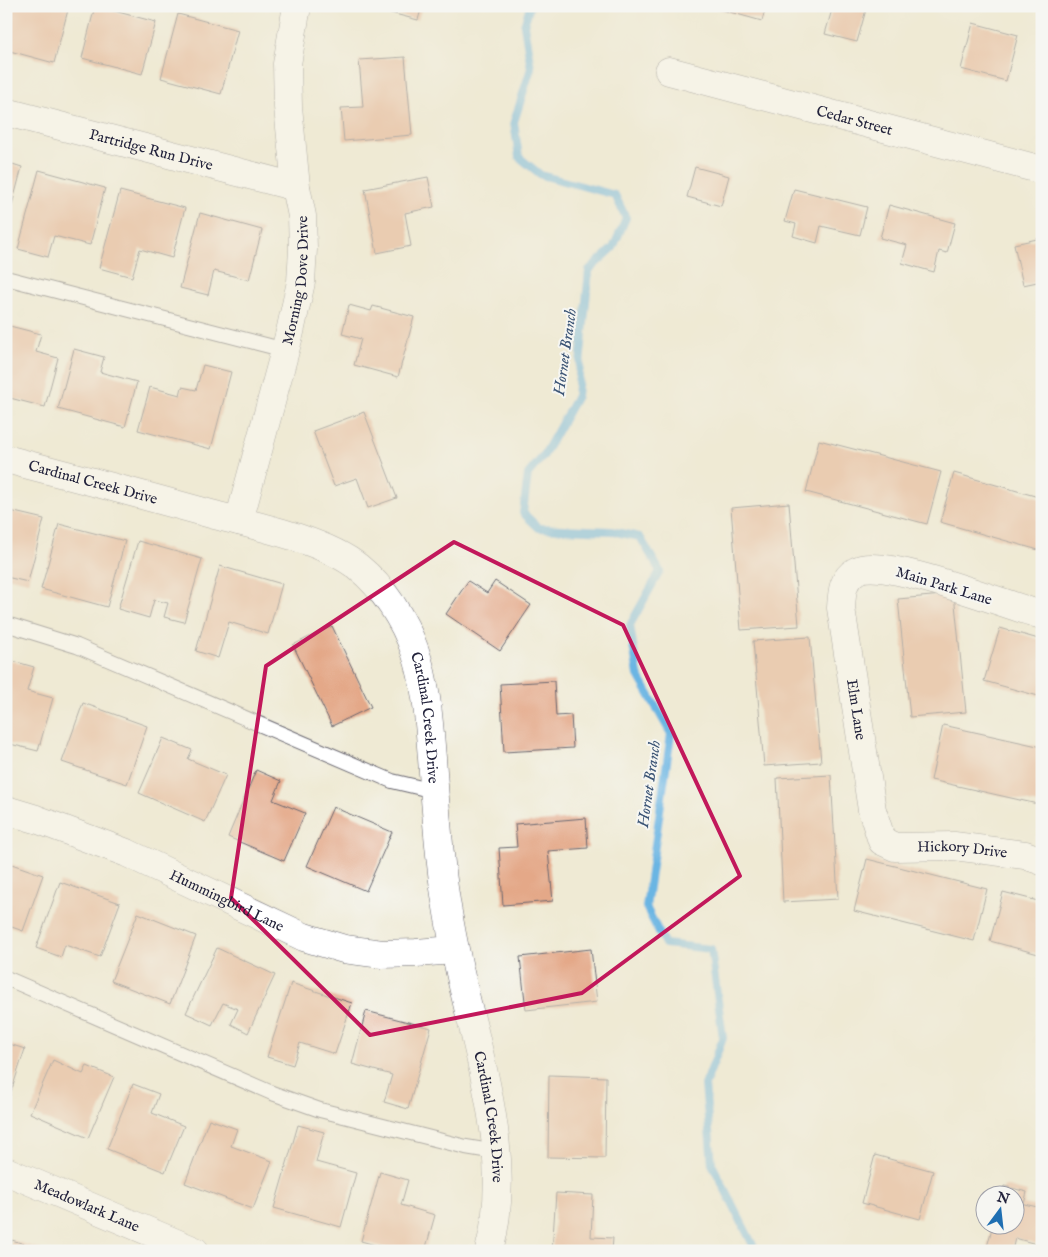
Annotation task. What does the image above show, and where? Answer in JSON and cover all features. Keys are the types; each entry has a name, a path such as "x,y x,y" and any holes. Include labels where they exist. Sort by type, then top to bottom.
{"street":[{"name":"Morning Dove Drive","path":"239,521 285,350 301,282 302,216 296,187 288,107 287,64 296,6"},
{"name":"Cedar Street","path":"669,72 1042,170"},
{"name":"Partridge Run Drive","path":"6,112 296,187"},
{"name":"Cardinal Creek Drive","path":"6,459 239,521 314,544 357,566 379,587 398,613 415,650 426,691 444,887 454,950 488,1090 495,1134 498,1191 493,1237 489,1251"},
{"name":"Main Park Lane","path":"848,577 858,569 894,569 932,579 1042,615"},
{"name":"Elm Lane","path":"848,577 842,590 842,608 872,810 882,841"},
{"name":"Hummingbird Lane","path":"6,810 36,819 127,853 304,937 344,949 382,954 454,950"},
{"name":"Hickory Drive","path":"882,841 895,847 954,846 1025,855 1042,860"},
{"name":"Meadowlark Lane","path":"6,1171 195,1251"}],"lane":[{"path":"6,278 285,350"},
{"path":"6,624 77,646 392,781 434,791"},
{"path":"6,978 272,1093 320,1110 466,1147 496,1152"}],"highlighted area":[{"path":"454,542 623,625 740,876 582,993 370,1035 231,898 266,666"}],"building":[{"path":"6,6 69,6 54,63 6,50"},
{"path":"95,6 156,22 142,74 82,58"},
{"path":"384,6 422,6 418,20 383,11"},
{"path":"708,6 766,6 762,21"},
{"path":"833,6 867,6 857,42 825,34"},
{"path":"178,14 238,30 221,94 161,78"},
{"path":"973,23 1018,35 1006,81 961,69"},
{"path":"405,57 412,135 344,141 341,108 363,107 359,60"},
{"path":"6,162 22,167 7,224 6,224"},
{"path":"695,167 729,176 721,206 687,197"},
{"path":"39,170 105,188 90,245 54,236 48,257 18,249"},
{"path":"428,177 434,207 405,213 411,246 377,253 365,189"},
{"path":"794,189 867,207 860,235 821,226 817,243 793,236 796,224 785,221"},
{"path":"120,191 185,208 172,258 140,249 132,277 99,268"},
{"path":"889,205 955,223 947,253 939,251 934,272 902,263 907,245 880,238"},
{"path":"200,213 262,230 249,280 214,271 208,295 180,288"},
{"path":"1042,238 1042,281 1023,285 1014,244"},
{"path":"349,305 371,311 373,306 414,317 398,377 354,365 361,339 342,334"},
{"path":"6,325 41,334 36,352 58,358 45,407 6,397"},
{"path":"74,349 104,357 100,372 137,382 125,427 58,409"},
{"path":"203,365 231,372 211,449 138,430 150,387 180,395 182,387 196,390"},
{"path":"364,412 397,498 368,508 357,478 334,486 313,431"},
{"path":"819,440 941,472 927,524 806,492"},
{"path":"954,473 1042,498 1042,551 940,522"},
{"path":"789,503 799,626 741,630 731,508"},
{"path":"6,510 44,519 28,582 6,577"},
{"path":"59,524 125,541 107,607 41,589"},
{"path":"138,541 202,559 184,622 164,617 168,603 154,600 149,618 118,609"},
{"path":"220,566 282,584 268,634 229,622 218,658 196,651"},
{"path":"468,581 487,593 495,581 531,605 500,651 446,614"},
{"path":"954,594 966,712 910,717 898,599"},
{"path":"332,626 371,707 332,726 293,645"},
{"path":"1000,628 1042,640 1042,697 984,681"},
{"path":"810,637 821,762 764,766 753,641"},
{"path":"6,659 34,667 27,691 53,698 38,751 6,743"},
{"path":"554,681 556,716 571,715 573,748 504,752 500,684"},
{"path":"83,703 147,726 127,784 62,762"},
{"path":"943,725 1042,747 1042,805 931,780"},
{"path":"163,738 192,750 188,759 226,775 205,822 139,793"},
{"path":"256,770 281,781 273,800 305,813 284,861 228,837"},
{"path":"831,775 838,899 783,902 777,778"},
{"path":"333,807 392,832 366,891 307,866"},
{"path":"586,818 588,848 548,851 553,901 503,905 499,848 517,847 515,824"},
{"path":"867,859 987,889 974,941 854,911"},
{"path":"6,862 43,875 23,931 6,925"},
{"path":"60,882 120,903 100,957 65,945 61,957 36,948"},
{"path":"1003,892 1042,902 1042,955 990,941"},
{"path":"138,913 196,936 170,1004 111,981"},
{"path":"217,948 275,975 248,1033 231,1024 238,1009 223,1003 212,1025 186,1013"},
{"path":"591,949 597,1002 526,1010 520,957"},
{"path":"291,983 352,1003 335,1054 300,1043 293,1065 267,1057"},
{"path":"366,1011 431,1028 408,1109 384,1102 392,1075 352,1064"},
{"path":"6,1043 25,1049 8,1101 6,1100"},
{"path":"53,1060 83,1074 87,1066 114,1077 88,1138 30,1113"},
{"path":"549,1075 606,1077 605,1158 548,1157"},
{"path":"133,1084 159,1094 152,1113 184,1126 165,1172 107,1149"},
{"path":"209,1119 237,1129 231,1146 272,1161 253,1209 185,1183"},
{"path":"298,1125 324,1132 316,1162 356,1173 341,1227 274,1208"},
{"path":"875,1155 933,1171 920,1219 862,1203"},
{"path":"380,1172 408,1180 401,1205 435,1215 425,1251 396,1251 361,1241"},
{"path":"556,1193 593,1195 591,1237 613,1238 612,1251 552,1251"},
{"path":"1026,1204 1042,1208 1042,1222 1036,1244 1015,1238 1012,1251 987,1247 990,1234 1026,1234"},
{"path":"12,1240 42,1250 42,1251 9,1251"}],"waterway":[{"name":"Hornet Branch","path":"530,6 524,25 531,68 514,122 519,157 541,175 615,195 626,218 613,248 589,270 577,396 544,455 528,474 523,513 539,528 611,531 640,537 660,571 630,625 638,675 671,734 646,907 665,944 711,949 723,1038 705,1085 712,1164 756,1251"}]}
